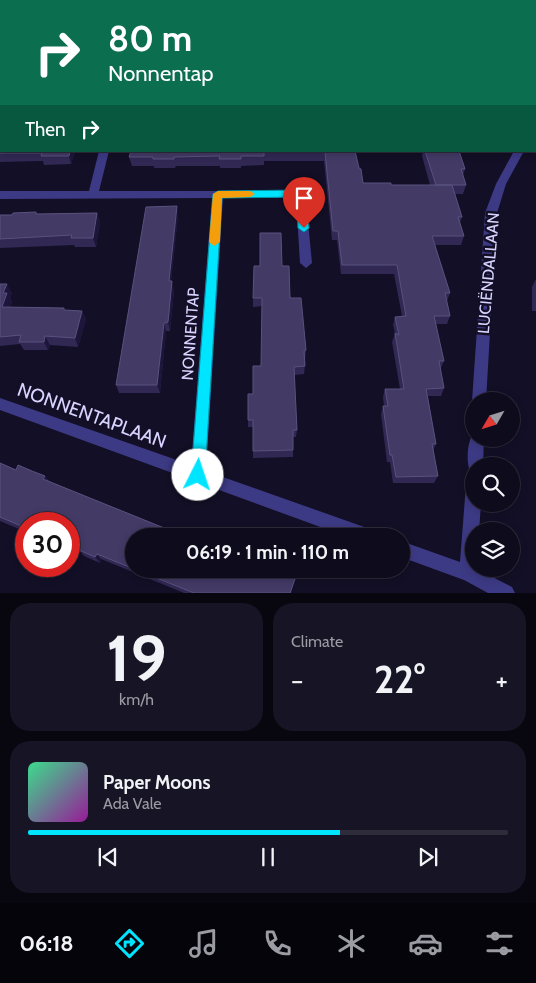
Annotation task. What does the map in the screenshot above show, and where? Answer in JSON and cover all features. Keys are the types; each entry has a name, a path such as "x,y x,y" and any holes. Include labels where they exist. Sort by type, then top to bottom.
{"street":[{"path":"93,195 104,152"},
{"name":"LUCIËNDALLAAN","path":"480,392 491,213 501,184 518,152"},
{"name":"NONNENTAP","path":"198,475 218,194"},
{"path":"0,195 301,194 306,263"},
{"name":"NONNENTAPLAAN","path":"0,404 345,528"},
{"path":"410,551 465,571"},
{"path":"477,577 506,593"}],"building":[{"path":"70,152 69,156 41,156 42,153 0,153"},
{"path":"131,152 264,152 264,156 241,156 241,159 219,159 220,156 174,157 174,159 129,157"},
{"path":"325,152 355,152 363,183 452,185 462,217 458,217 464,236 432,236 450,293 445,293 450,316 434,316 444,361 439,361 444,388 426,389 436,444 432,444 438,476 396,477 392,455 390,455 383,406 388,406 385,389 404,389 395,333 399,335 395,317 406,316 397,265 342,265 338,231 333,231"},
{"path":"425,152 459,152 465,169 461,169 466,185 436,185"},
{"path":"177,206 169,281 172,281 168,322 164,323 157,385 116,385 146,207"},
{"path":"36,212 36,214 97,213 93,238 71,238 72,235 0,239 0,215"},
{"path":"260,233 281,233 282,266 289,266 290,298 301,298 306,350 304,351 305,366 294,367 297,430 293,430 293,450 253,451 253,420 248,420 248,394 253,394 253,366 261,366 262,298 253,298 254,266 260,266"},
{"path":"0,284 7,284 3,293 7,293 2,307 64,308 64,310 82,311 75,338 45,336 44,342 19,342 21,335 0,337"},
{"path":"0,463 16,470 18,465 45,476 43,479 164,528 125,528 125,565 97,554 95,557 80,550 80,512 15,512 15,523 0,517"},
{"path":"156,578 295,579 290,593 194,593"}],"slow traffic":[{"path":"214,242 218,194 250,194"}],"route":[{"path":"198,475 218,194 301,194 304,228"}]}
